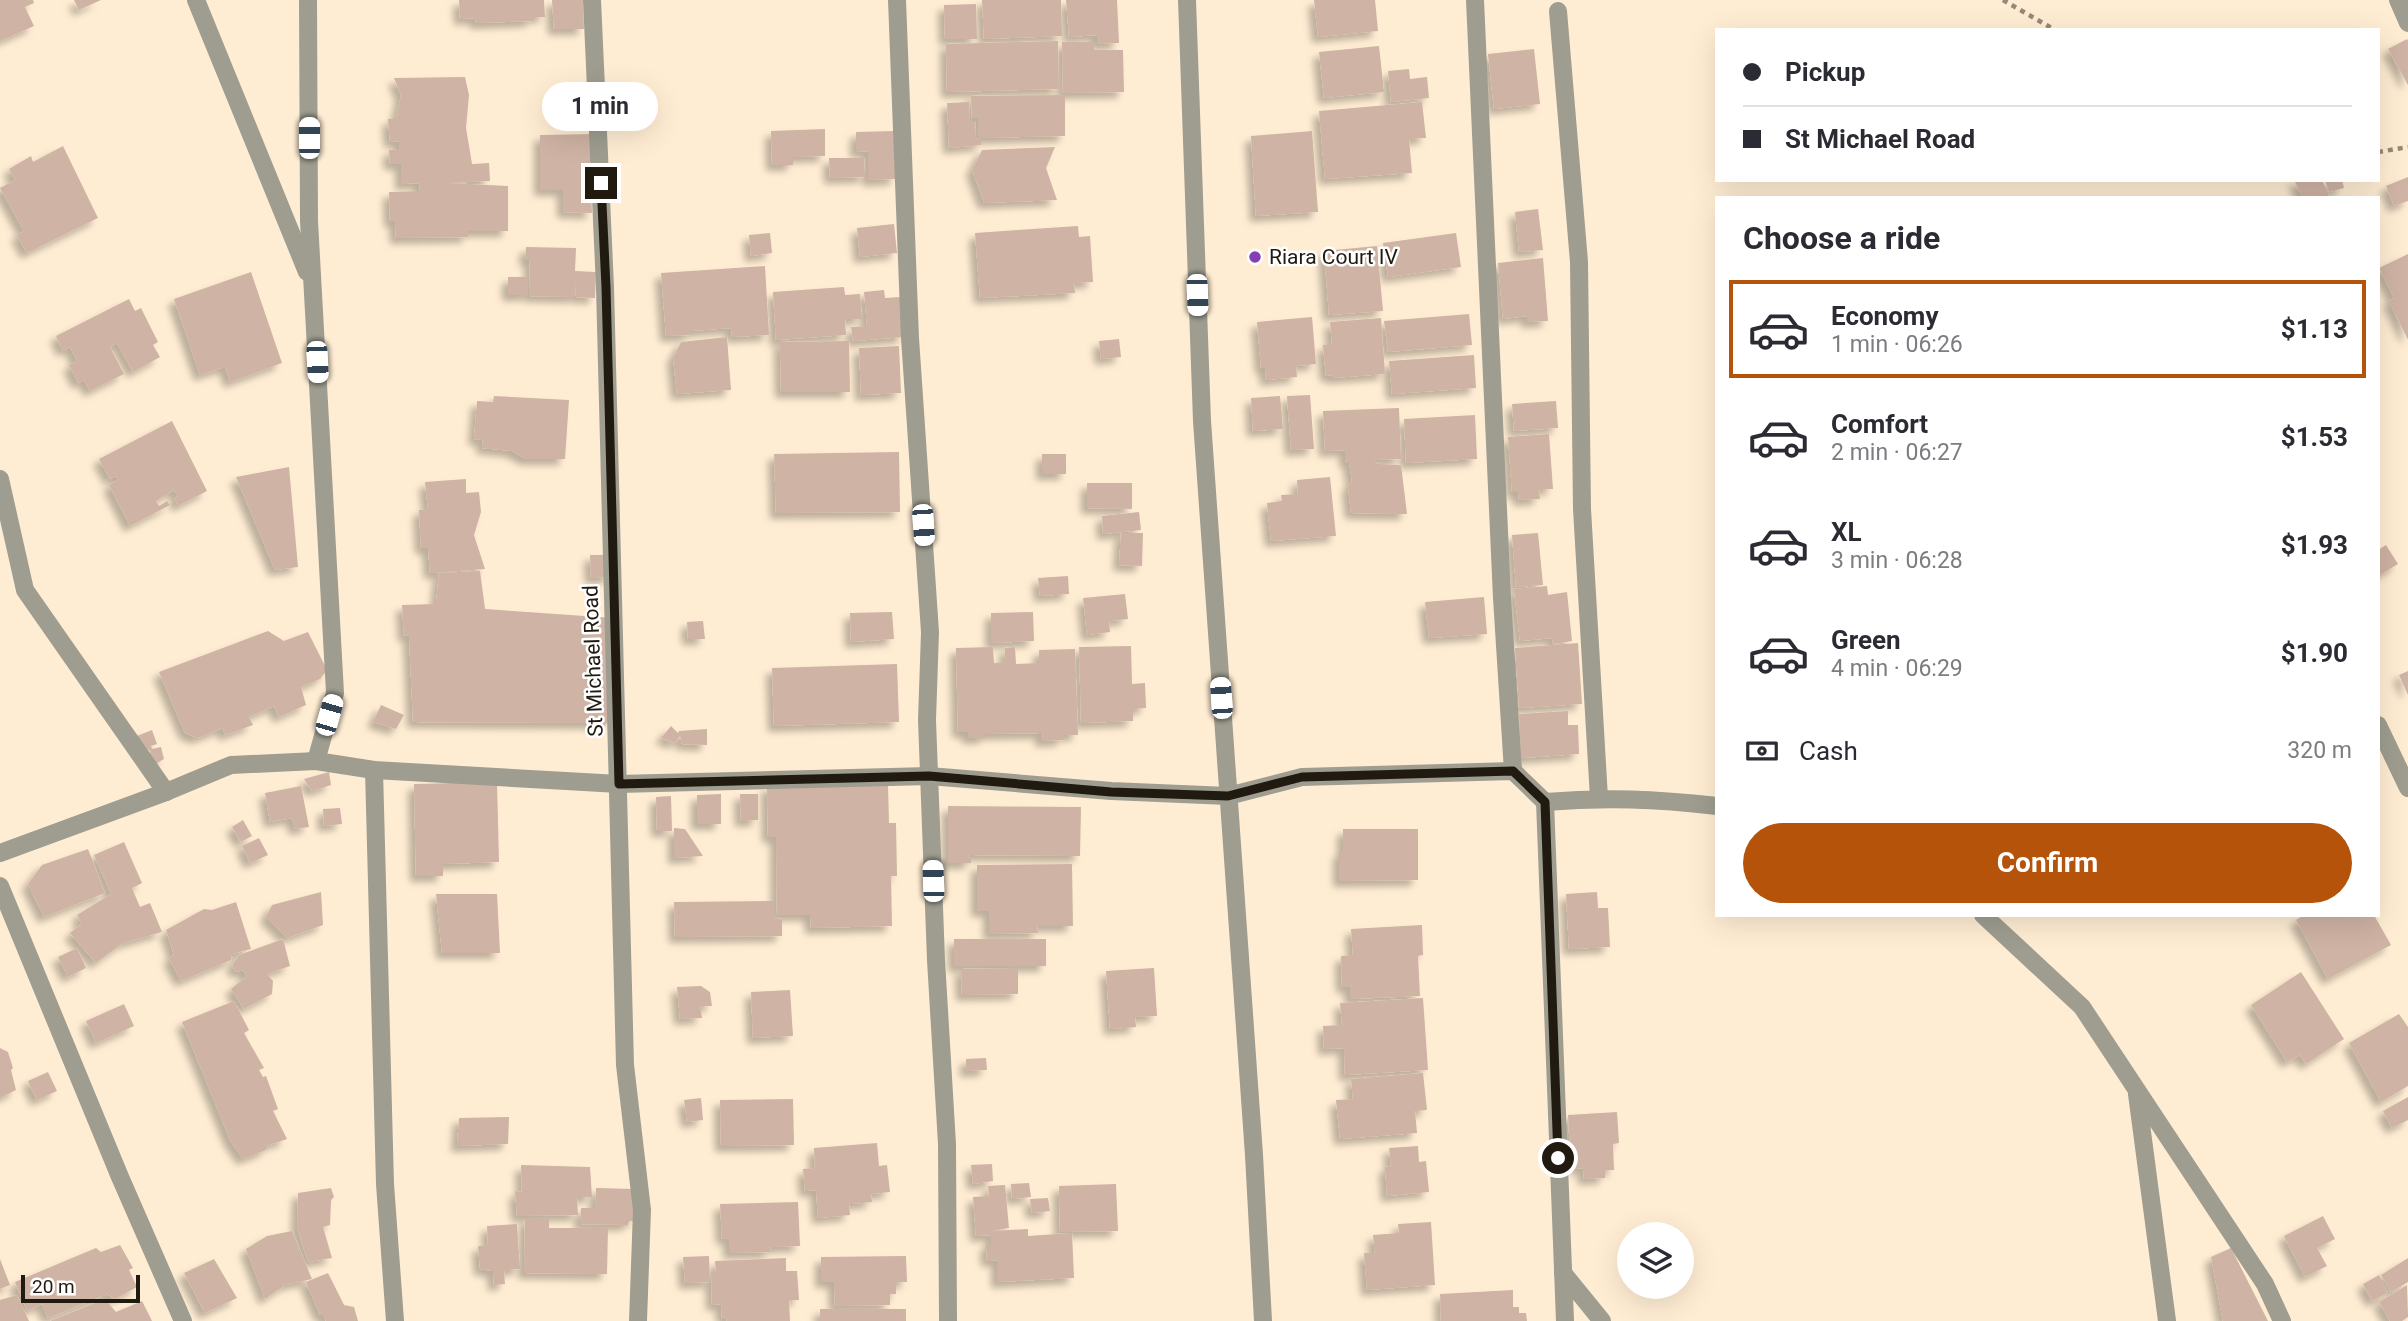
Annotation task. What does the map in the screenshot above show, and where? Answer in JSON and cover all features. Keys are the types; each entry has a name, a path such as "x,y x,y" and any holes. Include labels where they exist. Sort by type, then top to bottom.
{"street":[{"path":"196,0 313,285"},
{"path":"308,0 309,221 335,693 316,761"},
{"name":"St Michael Road","path":"592,0 606,287 625,1065 642,1210 638,1321"},
{"path":"897,0 910,338 930,632 927,720 936,960 947,1144 948,1321"},
{"path":"1187,0 1202,421 1254,1154 1263,1321"},
{"path":"1475,0 1501,584 1513,771 1545,802 1565,1321"},
{"path":"2398,0 2408,23"},
{"path":"1558,11 1579,262 1582,509 1599,798"},
{"path":"0,479 25,590 166,792"},
{"path":"2380,729 2408,788"},
{"path":"0,853 231,765 316,761 374,770 619,784 929,776 1111,792 1228,796 1302,777 1513,771"},
{"path":"374,770 385,1184 395,1321"},
{"path":"1545,802 1599,798 1656,799 1715,806"},
{"path":"0,886 120,1177 183,1321"},
{"path":"1985,917 2082,1007 2265,1284 2282,1321"},
{"path":"2136,1087 2167,1321"},
{"path":"1563,1273 1602,1321"}],"path":[{"path":"2003,0 2052,28"},
{"path":"2380,152 2408,147"}],"building":[{"path":"0,0 33,0 34,3 25,7 34,26 0,41"},
{"path":"74,0 101,0 79,10"},
{"path":"459,0 544,0 545,17 532,17 532,21 476,23 475,18 460,19"},
{"path":"552,0 583,0 584,29 554,29"},
{"path":"982,0 1061,0 1062,36 984,39"},
{"path":"1066,0 1117,0 1119,43 1097,44 1097,35 1069,37"},
{"path":"1314,0 1375,0 1378,31 1318,37"},
{"path":"976,4 977,39 945,39 944,5"},
{"path":"2407,39 2408,41 2408,85 2388,49"},
{"path":"1058,41 1059,89 947,92 946,44"},
{"path":"1062,42 1094,42 1094,50 1123,50 1124,92 1063,93"},
{"path":"1379,46 1384,92 1324,98 1319,52"},
{"path":"1534,49 1540,104 1494,109 1488,54"},
{"path":"1409,69 1410,79 1427,77 1429,98 1391,102 1388,71"},
{"path":"465,77 469,95 466,128 472,164 489,163 490,181 446,183 508,186 508,231 468,231 468,237 396,238 395,221 390,221 389,192 420,191 419,183 401,184 401,164 390,164 389,150 399,149 399,141 390,142 388,119 396,119 401,95 394,78"},
{"path":"1065,95 1065,136 981,138 981,145 949,148 947,103 969,102 970,121 975,121 976,139 978,118 972,118 971,96"},
{"path":"1422,102 1426,138 1409,139 1412,173 1325,179 1319,111"},
{"path":"825,129 825,156 793,157 793,165 772,165 771,131"},
{"path":"895,131 896,179 868,180 868,151 856,152 856,132"},
{"path":"1312,131 1318,212 1256,216 1251,136"},
{"path":"598,134 599,189 591,189 592,213 563,212 563,190 540,190 540,135"},
{"path":"63,146 98,218 27,253 17,235 24,231 0,188 15,180 9,169 31,156 33,162"},
{"path":"1055,147 1046,168 1057,200 984,203 972,170 982,150"},
{"path":"829,158 864,158 865,177 830,178"},
{"path":"2408,177 2408,201 2394,206 2386,186"},
{"path":"2295,182 2323,182 2329,196 2302,196"},
{"path":"2326,182 2342,182 2344,188 2329,192"},
{"path":"1538,209 1543,250 1519,252 1515,212"},
{"path":"894,224 897,253 860,257 857,228"},
{"path":"1078,226 1079,237 1090,236 1093,282 1074,283 1075,293 980,298 975,233"},
{"path":"770,233 772,253 751,256 749,235"},
{"path":"1456,233 1461,267 1388,277 1383,243"},
{"path":"1377,246 1383,311 1329,315 1324,251"},
{"path":"526,247 576,248 575,271 596,272 595,298 576,297 576,282 575,297 529,296 530,260 525,260"},
{"path":"2408,254 2408,340 2389,301 2394,298 2380,268"},
{"path":"1543,258 1548,321 1527,322 1527,316 1503,319 1498,263"},
{"path":"765,266 769,335 732,337 731,328 666,336 661,273"},
{"path":"251,272 282,363 230,382 225,367 200,375 174,299"},
{"path":"508,277 528,277 528,295 508,295"},
{"path":"844,287 845,295 860,294 862,319 845,319 846,335 776,340 773,292"},
{"path":"884,290 885,298 901,297 904,337 853,341 851,327 867,326 864,292"},
{"path":"129,299 135,311 141,308 158,342 153,345 160,357 133,372 117,343 110,347 124,374 90,391 84,380 78,383 69,365 77,361 70,347 63,351 56,336"},
{"path":"1469,314 1472,345 1388,352 1384,321"},
{"path":"1312,317 1316,364 1296,366 1297,377 1266,380 1265,368 1261,368 1257,322"},
{"path":"1381,318 1385,374 1332,378 1332,375 1326,376 1323,345 1332,345 1330,322"},
{"path":"727,337 731,390 677,394 673,358 681,342"},
{"path":"1119,339 1121,357 1101,359 1099,341"},
{"path":"849,341 850,392 781,392 780,342"},
{"path":"899,346 901,393 861,395 859,348"},
{"path":"1474,355 1476,388 1392,394 1389,361"},
{"path":"1310,395 1314,449 1291,450 1287,396"},
{"path":"494,396 569,400 565,459 526,459 512,451 482,448 483,440 474,439 477,401 493,402"},
{"path":"1280,396 1283,429 1253,431 1251,398"},
{"path":"1556,401 1558,428 1514,431 1512,404"},
{"path":"1399,408 1401,459 1372,460 1378,464 1401,465 1407,514 1351,513 1348,487 1352,481 1349,462 1345,461 1345,450 1325,451 1323,411"},
{"path":"1475,415 1477,459 1406,463 1404,419"},
{"path":"172,421 207,491 178,506 174,498 178,496 174,490 156,501 159,506 167,501 170,505 130,526 109,485 118,480 116,476 110,479 99,459"},
{"path":"1549,434 1553,489 1539,489 1540,499 1519,500 1518,492 1512,492 1508,437"},
{"path":"899,452 900,512 776,513 774,454"},
{"path":"1042,454 1066,454 1066,474 1042,474"},
{"path":"289,467 298,567 275,570 236,477"},
{"path":"1330,477 1336,536 1271,541 1267,503 1282,501 1281,495 1298,494 1297,480"},
{"path":"466,479 466,493 479,492 481,512 474,535 485,569 430,573 428,548 421,548 419,510 428,509 425,482"},
{"path":"1087,483 1132,483 1132,509 1087,508"},
{"path":"1139,512 1141,530 1103,534 1102,516"},
{"path":"1121,533 1143,533 1142,566 1119,565"},
{"path":"1538,533 1543,585 1516,587 1512,535"},
{"path":"2386,545 2398,564 2380,575 2380,549"},
{"path":"590,555 610,555 611,577 591,578"},
{"path":"480,571 485,609 613,618 615,714 602,728 592,723 413,722 409,635 404,636 402,605 436,604 439,573"},
{"path":"1068,576 1069,594 1040,596 1038,578"},
{"path":"1547,586 1548,595 1567,592 1572,641 1553,644 1552,638 1520,641 1514,589"},
{"path":"1125,594 1128,619 1109,621 1110,632 1087,635 1083,598"},
{"path":"1484,597 1487,634 1429,638 1425,602"},
{"path":"892,612 894,639 851,642 850,613"},
{"path":"1033,612 1034,641 991,643 991,613"},
{"path":"703,621 705,639 688,639 687,622"},
{"path":"268,631 284,641 308,632 327,670 320,679 301,687 306,705 279,717 274,706 249,717 253,725 225,735 223,728 197,738 185,733 159,672"},
{"path":"1578,643 1582,704 1519,708 1515,648"},
{"path":"1131,646 1132,684 1145,683 1146,708 1133,709 1133,721 1081,723 1079,647"},
{"path":"993,647 994,663 1005,662 1005,648 1015,647 1016,664 1039,663 1039,650 1075,649 1078,735 1063,735 1063,740 1041,741 1041,733 985,734 985,738 968,738 968,732 958,732 956,648"},
{"path":"897,664 899,722 774,726 772,668"},
{"path":"2408,671 2408,695 2399,675"},
{"path":"381,705 404,715 396,729 373,722"},
{"path":"1568,711 1568,725 1578,725 1579,754 1521,758 1519,714"},
{"path":"671,726 678,733 707,729 707,745 682,744 680,736 675,743 661,738"},
{"path":"152,730 157,744 151,746 152,749 161,747 164,759 154,765 148,755 151,752 143,749 137,736"},
{"path":"329,772 331,785 312,791 304,779"},
{"path":"497,782 499,862 443,864 443,876 416,876 414,784"},
{"path":"888,784 889,823 896,823 897,876 891,876 892,926 811,928 810,915 777,915 776,837 768,837 767,786"},
{"path":"301,786 309,827 295,829 292,818 270,822 265,793"},
{"path":"721,794 721,824 697,824 697,795"},
{"path":"740,794 758,794 758,820 741,821"},
{"path":"671,796 672,831 657,831 656,797"},
{"path":"948,806 1081,807 1080,856 971,855 971,863 948,863"},
{"path":"340,808 342,824 324,826 323,809"},
{"path":"243,820 252,836 241,842 232,827"},
{"path":"674,828 685,829 703,856 674,858"},
{"path":"1343,829 1418,829 1418,880 1339,881 1339,852 1343,852"},
{"path":"259,838 268,855 250,863 242,846"},
{"path":"124,842 142,883 132,888 140,907 150,903 162,932 123,943 96,963 70,933 82,924 77,915 111,894 94,855"},
{"path":"88,849 105,893 44,917 28,884 42,865"},
{"path":"1072,864 1073,926 1037,926 1038,933 989,934 989,911 977,911 977,865"},
{"path":"321,892 323,925 287,938 266,917 272,905"},
{"path":"1597,892 1598,908 1608,908 1610,947 1569,949 1566,894"},
{"path":"436,894 497,894 500,953 442,953"},
{"path":"774,901 774,918 782,919 782,936 675,937 674,902"},
{"path":"236,902 251,949 232,954 231,960 181,981 169,958 174,955 166,930 204,909 212,910"},
{"path":"2301,917 2375,917 2391,945 2328,979 2296,920"},
{"path":"1422,925 1423,955 1418,956 1420,996 1350,999 1350,987 1342,987 1341,956 1353,955 1351,929"},
{"path":"283,939 290,966 267,974 273,981 272,994 244,1009 231,989 247,976 243,970 236,972 232,966 239,955"},
{"path":"954,939 1046,939 1046,966 954,966"},
{"path":"77,948 86,968 68,977 58,957"},
{"path":"1018,968 1018,994 962,995 961,969"},
{"path":"1154,968 1157,1016 1135,1017 1136,1027 1110,1029 1106,971"},
{"path":"2301,972 2344,1039 2306,1064 2300,1055 2287,1062 2251,1005"},
{"path":"701,986 710,992 712,1006 700,1006 702,1018 680,1019 677,987"},
{"path":"790,990 793,1036 753,1038 751,992"},
{"path":"1423,998 1428,1070 1345,1075 1344,1048 1324,1049 1323,1026 1342,1025 1340,1003"},
{"path":"234,1001 249,1030 244,1033 264,1068 259,1070 263,1077 266,1076 278,1109 273,1111 287,1139 266,1146 266,1150 243,1159 230,1140 182,1022"},
{"path":"124,1004 134,1026 96,1043 86,1021"},
{"path":"2399,1014 2408,1027 2408,1086 2381,1102 2349,1043"},
{"path":"0,1048 8,1052 16,1090 0,1098"},
{"path":"986,1058 987,1070 966,1071 966,1059"},
{"path":"48,1072 57,1091 37,1100 28,1081"},
{"path":"1423,1073 1427,1110 1415,1111 1417,1133 1340,1139 1336,1100 1353,1099 1351,1079"},
{"path":"2408,1097 2408,1120 2392,1128 2383,1111"},
{"path":"701,1098 703,1120 687,1122 684,1100"},
{"path":"793,1099 794,1145 721,1146 720,1100"},
{"path":"1617,1112 1619,1143 1613,1144 1614,1170 1605,1170 1605,1178 1584,1179 1583,1168 1576,1169 1575,1152 1570,1153 1568,1115"},
{"path":"509,1117 508,1144 457,1146 459,1118"},
{"path":"877,1143 879,1166 887,1165 890,1192 871,1194 872,1202 849,1204 850,1215 818,1218 816,1190 805,1191 803,1169 815,1168 814,1148"},
{"path":"1418,1146 1419,1162 1426,1161 1429,1192 1387,1196 1385,1167 1391,1166 1389,1148"},
{"path":"992,1164 993,1181 973,1184 971,1165"},
{"path":"521,1165 590,1167 592,1197 577,1197 578,1215 517,1216 515,1191 522,1192"},
{"path":"1029,1183 1031,1197 1012,1199 1011,1184"},
{"path":"1116,1184 1118,1231 1060,1232 1059,1186"},
{"path":"1005,1185 1009,1228 990,1231 1028,1229 1028,1236 1072,1233 1074,1278 997,1282 997,1260 987,1261 986,1244 991,1244 991,1235 976,1236 973,1197 989,1196 988,1186"},
{"path":"331,1188 334,1197 331,1200 330,1225 323,1227 332,1258 308,1262 297,1228 298,1193"},
{"path":"596,1188 634,1189 635,1221 629,1221 628,1225 580,1224 581,1208 595,1208"},
{"path":"1048,1198 1050,1211 1032,1213 1030,1199"},
{"path":"798,1202 800,1246 770,1247 771,1252 729,1253 729,1238 722,1239 720,1204"},
{"path":"2323,1216 2335,1239 2317,1248 2327,1266 2305,1277 2284,1236"},
{"path":"525,1219 549,1219 549,1228 608,1228 607,1274 524,1273"},
{"path":"1431,1222 1435,1285 1367,1290 1364,1253 1375,1253 1373,1235 1399,1233 1398,1224"},
{"path":"517,1224 520,1269 504,1270 505,1284 494,1285 493,1271 480,1269 478,1246 488,1245 487,1226"},
{"path":"292,1231 312,1279 285,1285 265,1299 246,1249 267,1236"},
{"path":"120,1245 133,1268 129,1270 137,1287 115,1299 107,1294 48,1318 42,1304 27,1311 15,1282 96,1248 101,1252"},
{"path":"2231,1248 2268,1321 2223,1321 2211,1257"},
{"path":"709,1256 710,1282 685,1283 683,1257"},
{"path":"906,1256 907,1282 896,1282 896,1294 890,1294 890,1305 835,1306 834,1282 821,1282 821,1257"},
{"path":"786,1258 786,1271 797,1271 799,1300 789,1300 790,1321 727,1321 726,1317 722,1318 721,1304 712,1305 711,1272 716,1272 715,1261"},
{"path":"2408,1258 2408,1282 2391,1292 2381,1275"},
{"path":"0,1259 10,1285 0,1289"},
{"path":"214,1259 237,1298 205,1313 184,1273"},
{"path":"328,1273 344,1305 354,1307 358,1321 326,1321 324,1315 320,1315 306,1282"},
{"path":"2379,1275 2388,1293 2372,1301 2363,1284"},
{"path":"2407,1285 2408,1317 2402,1321 2390,1321 2379,1302"},
{"path":"1513,1290 1513,1307 1519,1307 1519,1313 1526,1313 1527,1321 1441,1321 1440,1294"},
{"path":"17,1295 29,1321 0,1321 0,1300"},
{"path":"105,1299 116,1312 142,1301 152,1321 50,1321"},
{"path":"820,1309 906,1309 906,1321 820,1321"}],"place":[{"name":"Riara Court IV","path":"1255,257"}],"route":[{"path":"601,183 619,784 929,776 1111,792 1228,796 1302,777 1513,771 1545,802 1558,1158"}]}
